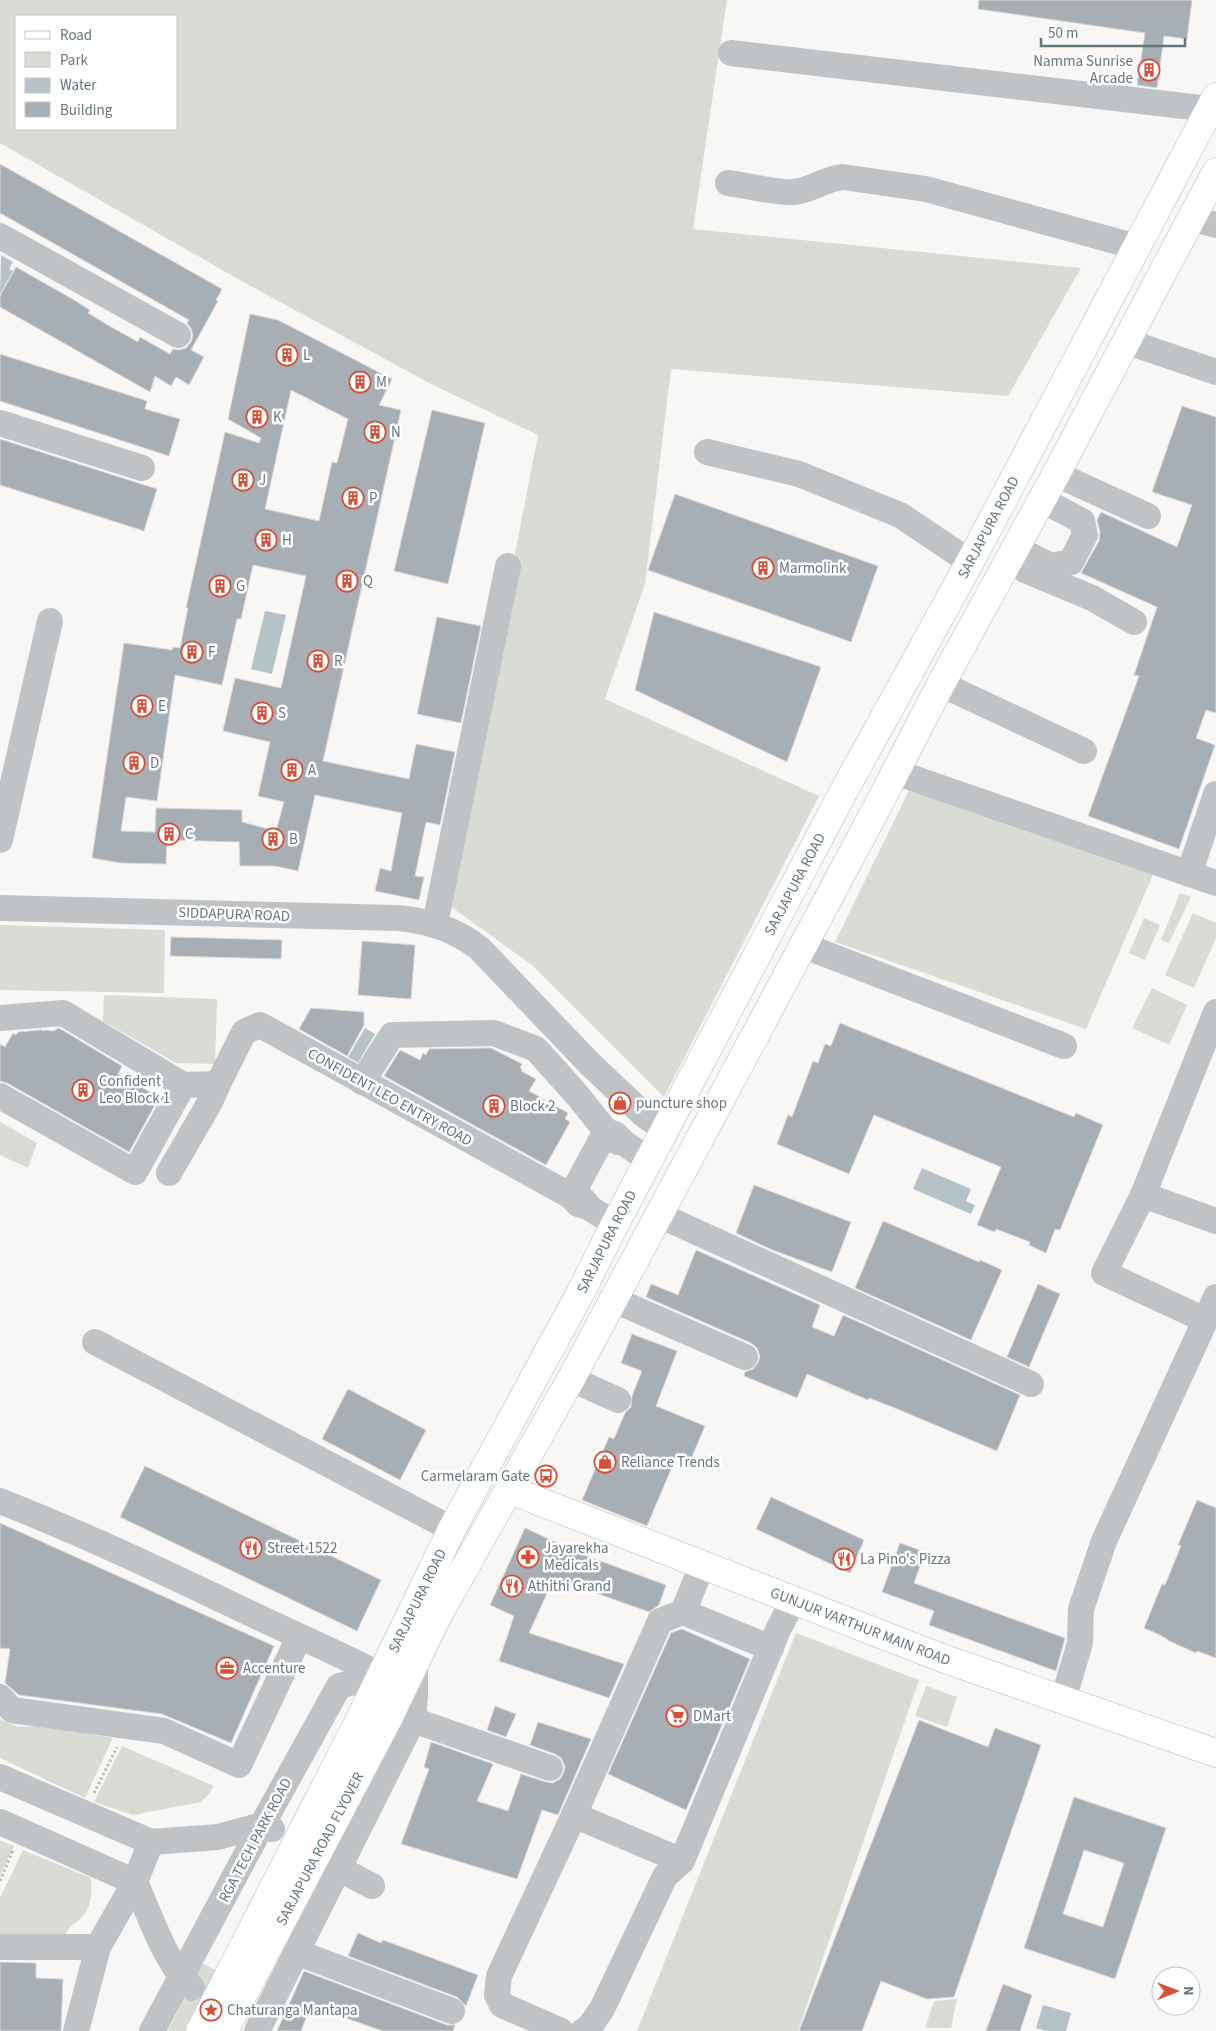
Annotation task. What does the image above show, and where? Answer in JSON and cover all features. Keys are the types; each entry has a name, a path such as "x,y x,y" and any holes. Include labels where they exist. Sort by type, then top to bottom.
{"main road":[{"name":"SARJAPURA ROAD","path":"377,1682 452,1529 583,1288 614,1224 804,866 970,562 1213,103"},
{"name":"SARJAPURA ROAD","path":"414,1665 437,1617 571,1379 612,1299 1056,474 1216,172"},
{"path":"804,866 835,884"},
{"name":"GUNJUR VARTHUR MAIN ROAD","path":"510,1490 942,1658 1216,1753"},
{"name":"SARJAPURA ROAD FLYOVER","path":"200,2031 241,1974 389,1717 414,1665"},
{"name":"SARJAPURA ROAD FLYOVER","path":"224,2031 241,1974 377,1682"}],"street":[{"path":"731,53 1213,103"},
{"path":"728,183 792,193 809,189 828,179 842,177 917,188 1137,246"},
{"path":"1190,218 1216,225"},
{"path":"0,236 178,335"},
{"path":"1125,341 1216,372"},
{"path":"0,423 142,468"},
{"path":"707,452 798,474 900,515 970,562"},
{"path":"1056,474 1148,516"},
{"path":"1011,556 1051,566 1071,562 1085,535 1082,521 1042,500"},
{"path":"1011,556 1134,622"},
{"path":"435,924 508,566"},
{"path":"0,840 50,621"},
{"path":"942,684 1084,751"},
{"path":"895,772 1216,883"},
{"path":"1189,874 1216,794"},
{"name":"SIDDAPURA ROAD","path":"0,908 398,918 435,924 464,937 479,948 590,1064 644,1115 665,1130"},
{"path":"802,945 1064,1046"},
{"path":"0,1004 12,1017 63,1013 183,1085 218,1084 210,1102 169,1173"},
{"path":"1063,1700 1080,1643 1081,1609 1104,1540 1211,1308 1104,1273 1143,1195 1216,1012"},
{"name":"CONFIDENT LEO ENTRY ROAD","path":"218,1084 244,1032 260,1025 580,1202 614,1224"},
{"path":"362,1082 392,1035 494,1032 536,1049 615,1137 648,1160"},
{"path":"0,1096 135,1172 183,1085"},
{"path":"580,1202 615,1137"},
{"path":"1143,1195 1216,1221"},
{"path":"659,1214 1031,1384"},
{"path":"612,1299 745,1357"},
{"path":"95,1342 452,1529"},
{"path":"571,1379 618,1400"},
{"path":"0,1501 114,1548 299,1637 334,1651 377,1682"},
{"path":"683,1612 702,1566"},
{"path":"583,2031 588,2029 602,2009 664,1876 682,1861 771,1648 793,1601"},
{"path":"561,2031 502,2005 497,1995 499,1976 574,1815 660,1621 683,1612 771,1648"},
{"path":"0,1697 12,1710 164,1731 239,1765 299,1637"},
{"path":"257,2031 413,1720 415,1695 414,1665"},
{"name":"RGA TECH PARK ROAD","path":"162,2028 270,1828 350,1695 377,1682"},
{"path":"413,1720 550,1768"},
{"path":"0,1777 151,1842 218,1836 270,1828"},
{"path":"574,1815 682,1861"},
{"path":"10,1827 135,1882 165,1948 187,1983"},
{"path":"76,2031 98,1947 135,1882 151,1842"},
{"path":"338,1868 372,1886"},
{"path":"0,1947 98,1947"},
{"path":"296,1952 452,2011"}],"path":[{"path":"84,1814 127,1726"},
{"path":"0,1881 10,1827"}],"green space":[{"path":"0,0 727,0 693,229 1081,268 1008,396 671,369 645,584 605,699 819,796 664,1097 532,965 447,904 538,435 431,384 238,279 0,143"},
{"path":"912,784 1155,870 1086,1029 835,942"},
{"path":"1180,893 1191,897 1169,943 1161,940"},
{"path":"1193,913 1216,923 1216,938 1194,988 1165,975"},
{"path":"1144,918 1160,925 1145,960 1129,953"},
{"path":"0,925 165,930 164,993 0,990"},
{"path":"1152,988 1187,1005 1169,1045 1132,1028"},
{"path":"104,995 217,999 215,1064 176,1063 103,1021"},
{"path":"0,1122 37,1143 28,1168 0,1155"},
{"path":"796,1633 919,1680 798,2031 637,2031"},
{"path":"926,1686 957,1697 947,1727 915,1716"},
{"path":"0,1719 18,1727 46,1726 113,1738 85,1798 0,1758"},
{"path":"122,1746 214,1786 201,1802 133,1815 94,1802"},
{"path":"0,1840 14,1846 0,1875"},
{"path":"23,1850 91,1878 91,1894 88,1909 69,1929 64,1938 0,1935 0,1898"},
{"name":"Chaturanga Mantapa","path":"202,1963 253,1989 232,2031 168,2031"},
{"path":"957,1999 951,2028 925,2028 934,2001"}],"water":[{"path":"1,255 13,262 9,269 13,271 0,294"},
{"path":"265,611 286,615 272,674 251,669"},
{"path":"365,1028 375,1034 358,1063 348,1057"},
{"path":"922,1168 971,1189 966,1201 975,1205 971,1214 913,1189"},
{"path":"1043,2005 1071,2013 1066,2031 1047,2031 1036,2028"}],"building":[{"path":"979,0 1192,0 1187,39 1164,36 1157,88 1137,85 1145,33 978,9"},
{"path":"0,164 222,289 216,300 218,301 191,350 204,357 189,385 176,377 171,386 155,376 150,392 0,307 0,296 16,267 74,300 90,310 88,313 138,342 140,337 170,354 173,349 186,348 191,342 193,335 187,323 189,320 0,213"},
{"path":"250,314 278,320 392,379 379,405 401,410 323,761 409,779 416,744 455,752 440,825 426,822 415,876 424,877 419,900 375,891 380,868 391,871 402,813 315,795 298,871 275,866 240,866 239,842 167,840 166,864 121,863 92,858 124,643 172,650 173,647 180,648 188,608 186,608 225,432 259,443 261,438 228,419","holes":["291,390 348,419 337,463 332,462 319,521 265,509","253,565 306,576 281,688 235,678 223,731 270,742 258,796 284,802 276,831 242,822 242,810 156,808 155,832 121,831 126,797 157,801 175,675 222,685 237,619 241,619"]},
{"path":"0,354 147,401 145,409 180,419 169,456 0,401"},
{"path":"1182,406 1216,417 1216,713 1206,710 1196,738 1215,745 1179,849 1088,816 1139,676 1134,675 1157,607 1081,573 1099,541 1100,532 1097,520 1101,512 1177,547 1192,505 1152,492"},
{"path":"432,410 485,423 448,584 394,571"},
{"path":"0,439 157,489 144,531 0,485"},
{"name":"Marmolink","path":"675,494 878,566 851,642 648,570"},
{"path":"654,612 821,667 787,762 635,690"},
{"path":"437,617 481,626 461,723 417,714"},
{"path":"171,937 282,940 281,959 170,956"},
{"path":"362,941 415,945 411,999 358,995"},
{"path":"311,1008 364,1012 364,1025 347,1056 299,1029"},
{"path":"840,1023 1074,1117 1076,1113 1103,1125 1060,1230 1055,1229 1046,1253 1029,1245 1030,1242 996,1229 995,1232 977,1225 1001,1167 874,1115 849,1174 777,1144 788,1115 792,1117 813,1061 818,1063 825,1044 831,1046"},
{"name":"Confident Leo Block 1","path":"59,1028 122,1066 118,1074 157,1096 153,1103 155,1105 129,1152 7,1083 0,1081 0,1044 5,1047 13,1033 16,1035 18,1032 53,1031"},
{"name":"Block 2","path":"491,1048 522,1064 521,1071 536,1079 529,1091 568,1113 565,1119 570,1122 546,1165 384,1076 400,1050 420,1060 423,1053 426,1055 429,1049"},
{"path":"754,1185 851,1222 832,1272 770,1249 736,1233"},
{"path":"883,1221 1002,1270 971,1340 855,1288"},
{"path":"696,1250 820,1305 812,1327 834,1336 843,1315 1020,1395 997,1451 895,1408 869,1398 868,1400 807,1374 797,1398 744,1376 745,1372 753,1369 758,1363 760,1356 757,1348 751,1343 646,1297 651,1284 678,1295"},
{"path":"1038,1284 1060,1294 1029,1367 1007,1357"},
{"path":"632,1334 677,1351 656,1406 705,1426 691,1459 678,1453 647,1526 582,1500 609,1437 614,1439 625,1413 631,1407 632,1396 642,1371 621,1363"},
{"path":"348,1389 426,1430 400,1480 322,1439"},
{"name":"Street 1522","path":"145,1466 381,1580 357,1631 120,1517"},
{"path":"771,1497 864,1540 850,1573 756,1529"},
{"path":"1197,1500 1216,1508 1216,1658 1197,1651 1196,1653 1144,1628 1162,1584 1165,1585 1181,1546 1178,1545"},
{"path":"0,1523 274,1646 231,1743 162,1714 19,1695 5,1683 10,1649 0,1648"},
{"path":"525,1528 581,1554 666,1585 659,1605 649,1612 554,1578 529,1633 624,1664 609,1698 499,1661 514,1616 490,1605"},
{"path":"900,1543 925,1552 914,1583 1065,1638 1056,1671 929,1625 934,1611 882,1592"},
{"name":"DMart","path":"682,1629 750,1659 686,1810 608,1774 671,1633"},
{"path":"495,1706 516,1714 506,1737 487,1730"},
{"path":"919,1720 988,1747 995,1728 1041,1745 954,1997 927,1999 881,1981 862,2031 799,2031"},
{"path":"538,1722 591,1739 558,1815 542,1810 517,1879 401,1844 429,1769 424,1767 431,1742 493,1764 477,1801 508,1811 521,1774 553,1783 560,1779 565,1766 561,1758 530,1745"},
{"path":"1074,1797 1166,1828 1115,1979 1024,1948","holes":["1084,1850 1124,1863 1103,1927 1063,1914"]},
{"path":"358,1933 381,1943 383,1940 478,1975 466,2006 457,1997 348,1956"},
{"path":"0,1962 36,1963 36,1978 63,1979 61,2031 0,2031"},
{"path":"304,1971 447,2025 455,2025 453,2031 383,2031 311,2006 301,2031 277,2031"},
{"path":"1003,1984 1032,1995 1020,2031 986,2031"}],"place":[{"name":"Namma Sunrise Arcade","path":"1149,70"},
{"name":"L","path":"287,355"},
{"name":"M","path":"360,382"},
{"name":"K","path":"257,417"},
{"name":"N","path":"375,432"},
{"name":"J","path":"243,480"},
{"name":"P","path":"353,498"},
{"name":"H","path":"266,540"},
{"name":"Marmolink","path":"763,568"},
{"name":"Q","path":"347,581"},
{"name":"G","path":"220,586"},
{"name":"F","path":"192,652"},
{"name":"R","path":"318,661"},
{"name":"E","path":"142,706"},
{"name":"S","path":"262,713"},
{"name":"D","path":"134,763"},
{"name":"A","path":"292,770"},
{"name":"C","path":"169,834"},
{"name":"B","path":"273,839"},
{"name":"Confident Leo Block 1","path":"83,1090"},
{"name":"puncture shop","path":"620,1103"},
{"name":"Block 2","path":"494,1106"},
{"name":"Reliance Trends","path":"605,1462"},
{"name":"Carmelaram Gate","path":"546,1476"},
{"name":"Street 1522","path":"251,1548"},
{"name":"Jayarekha Medicals","path":"528,1557"},
{"name":"La Pino's Pizza","path":"844,1559"},
{"name":"Athithi Grand","path":"512,1586"},
{"name":"Accenture","path":"227,1668"},
{"name":"DMart","path":"677,1716"},
{"name":"Chaturanga Mantapa","path":"211,2010"}]}
